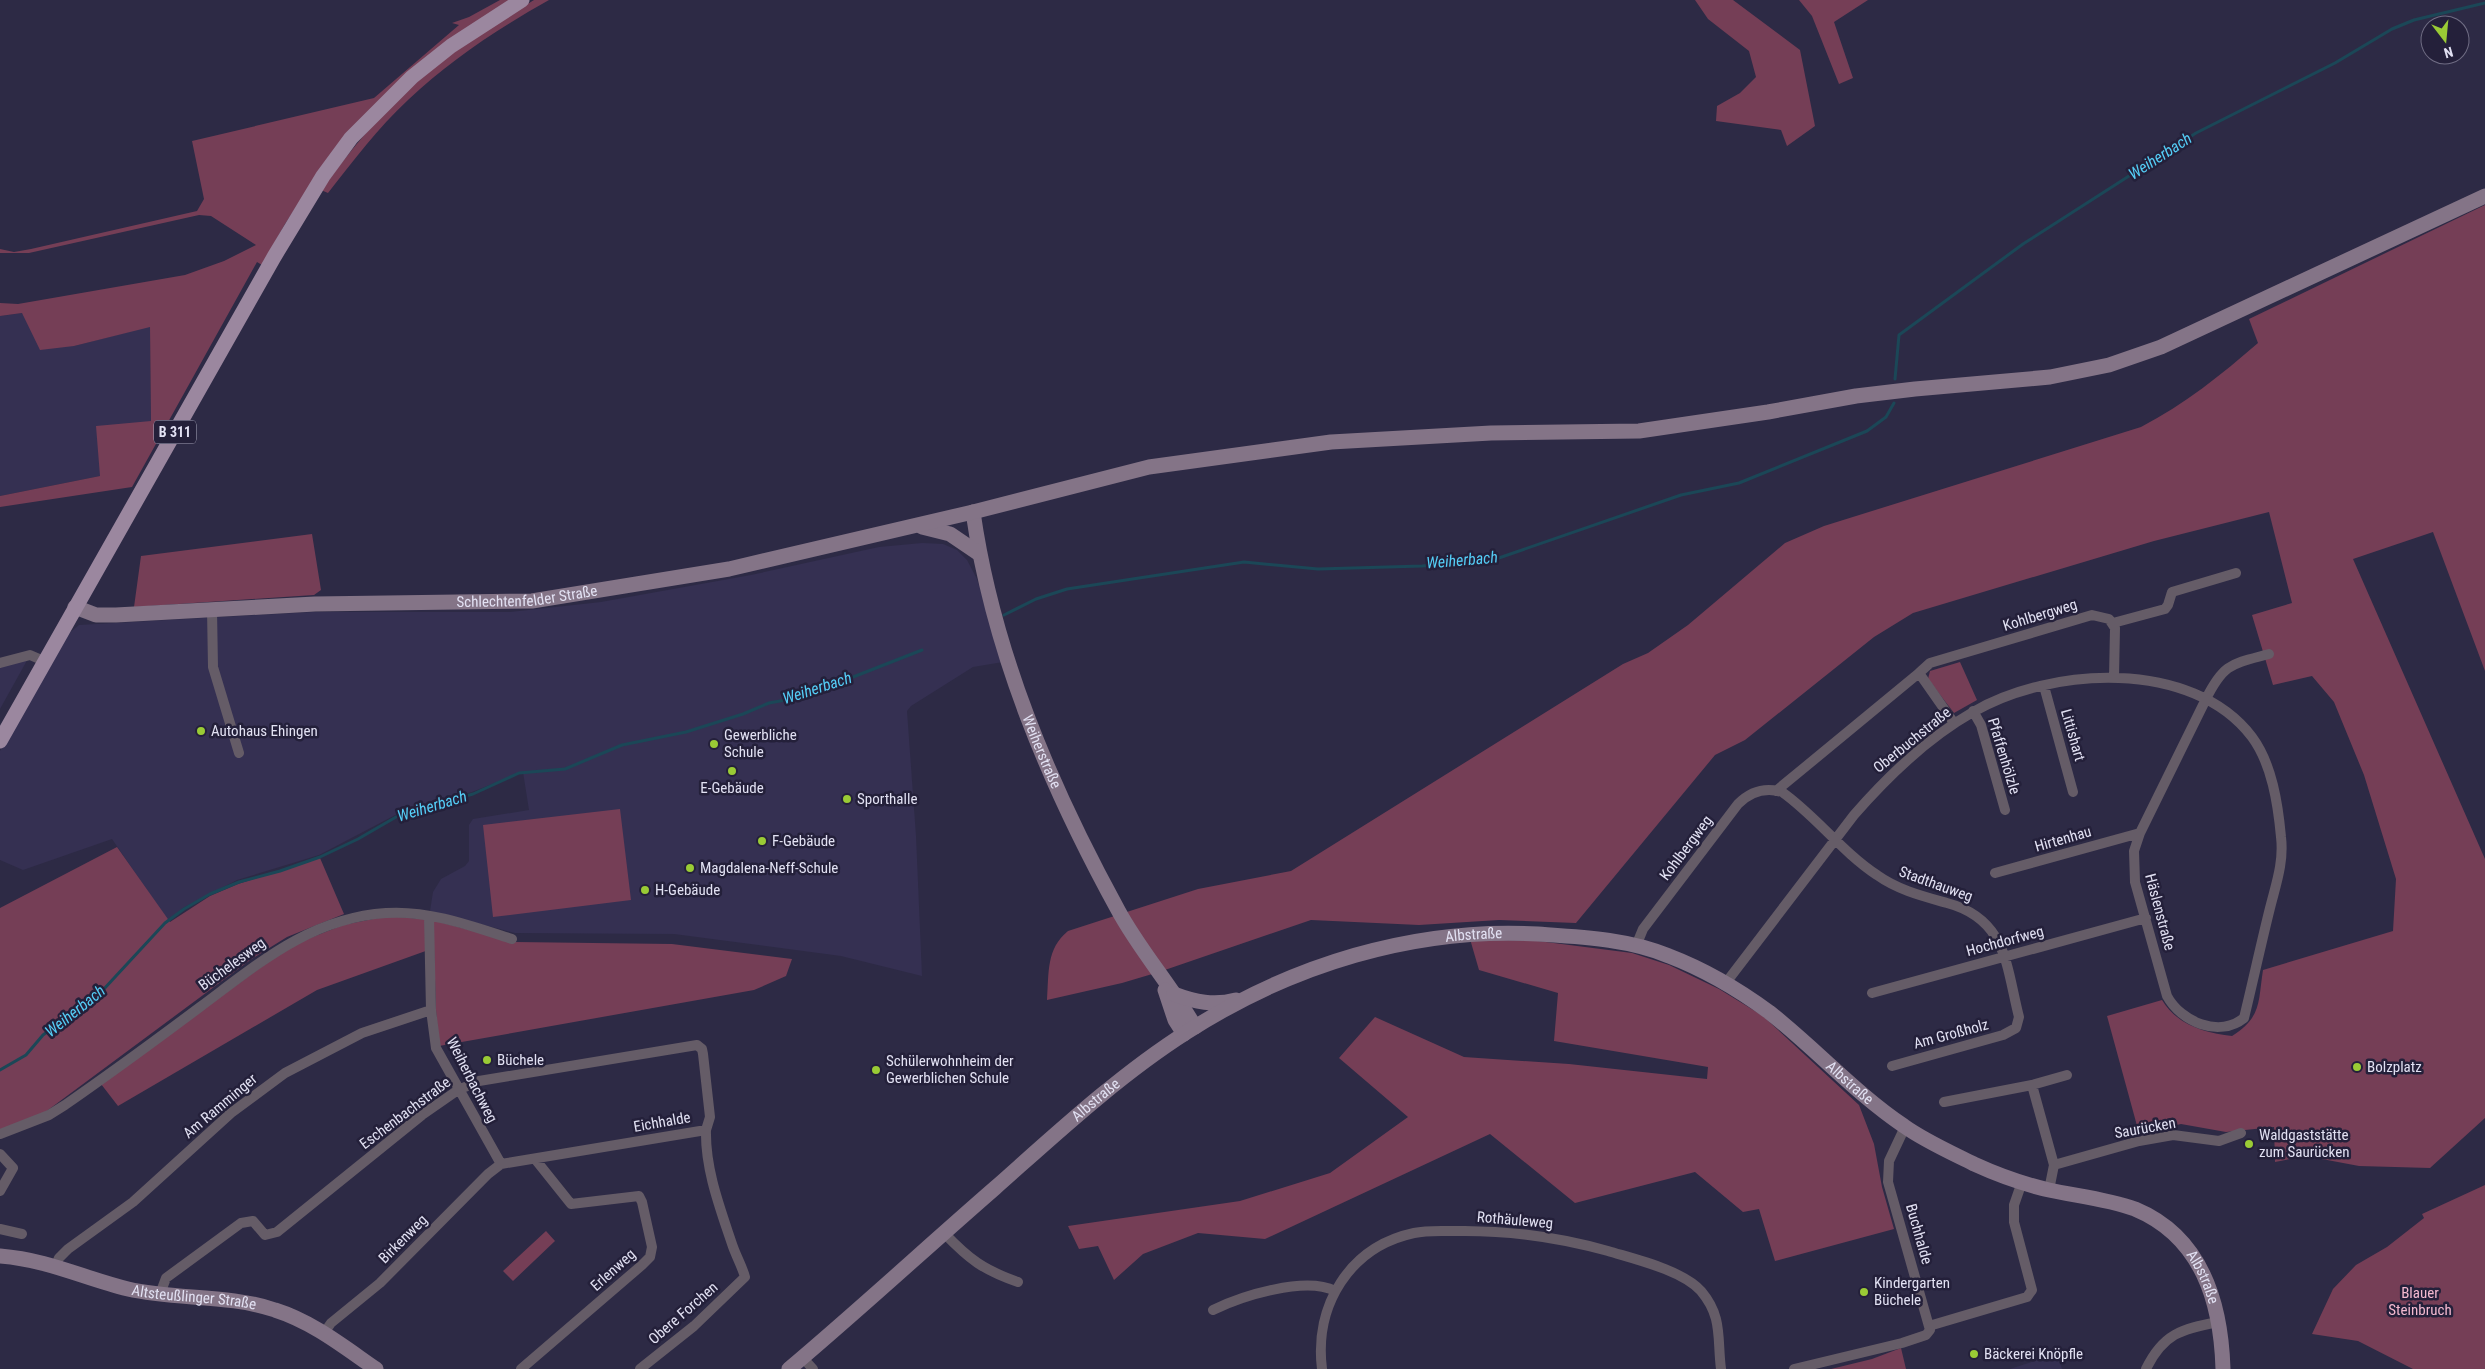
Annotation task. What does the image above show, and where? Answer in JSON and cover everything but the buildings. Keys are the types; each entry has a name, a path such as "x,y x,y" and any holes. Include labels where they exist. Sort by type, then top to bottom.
{"main road":[{"name":"B 311","path":"0,741 274,257 323,176 351,138 412,77 451,46 522,0"}],"street":[{"name":"Schlechtenfelder Straße","path":"75,607 96,615 116,615 315,604 532,601 729,569 972,512 1149,467 1248,452 1331,442 1481,434 1639,431 1768,412 1856,396 2050,377 2109,365 2161,348 2485,196"},
{"name":"Weiherstraße","path":"972,512 978,553 1003,648 1054,780 1119,912 1174,994 1189,1030"},
{"path":"912,526 928,527 950,534 978,553"},
{"path":"2114,678 2116,632 2114,623 2165,609 2172,592 2236,573"},
{"path":"212,610 213,667 239,753"},
{"name":"Kohlbergweg","path":"1636,946 1643,929 1738,804 1750,794 1776,790 1930,663 2092,615 2102,617 2114,623"},
{"path":"2206,699 2222,672 2230,666 2269,654"},
{"path":"0,663 30,655 44,661"},
{"path":"1919,673 1954,723"},
{"name":"Oberbuchstraße","path":"1724,984 1876,789 1913,755 1954,723 1973,711 2008,696 2080,679 2114,678 2174,686 2206,699 2240,724 2260,750 2272,784 2281,837 2280,870 2244,1018"},
{"name":"Littishart","path":"2044,686 2073,792"},
{"name":"Häslenstraße","path":"2206,699 2140,833 2134,850 2133,874 2167,996 2181,1014 2196,1022 2222,1028 2244,1018"},
{"name":"Pfaffenhölzle","path":"1973,711 1981,724 2005,810"},
{"path":"1776,790 1787,796 1835,840"},
{"name":"Hirtenhau","path":"1995,873 2140,833"},
{"name":"Stadthauweg","path":"1835,840 1874,874 1890,884 1955,905 1984,919 1993,930 2004,957 2019,1017 2016,1028"},
{"name":"Büchelesweg","path":"0,1134 49,1115 65,1105 201,1006 255,964 288,943 342,921 387,913 429,916 512,939"},
{"name":"Weiherbachweg","path":"429,916 431,1010 436,1048 501,1164"},
{"name":"Hochdorfweg","path":"1872,993 2146,918"},
{"name":"Albstraße","path":"789,1369 808,1363 944,1233 1031,1156 1123,1079 1189,1030 1244,998 1326,963 1373,950 1442,937 1510,933 1572,937 1636,946 1673,957 1724,984 1768,1011 1904,1127 1978,1166 2049,1190 2124,1206 2157,1221 2182,1242 2198,1262 2209,1284 2218,1322 2223,1369"},
{"name":"Weiherstraße","path":"1159,972 1175,1020 1189,1030"},
{"path":"1174,994 1193,1001 1209,1004 1244,998"},
{"name":"Am Ramminger","path":"56,1265 59,1258 68,1249 132,1202 256,1093 285,1073 342,1042 394,1020 431,1010"},
{"name":"Am Großholz","path":"1892,1066 2004,1035 2016,1028"},
{"name":"Eschenbachstraße","path":"160,1294 166,1278 241,1223 253,1221 265,1235 277,1232 422,1115 458,1090 479,1081 697,1045 702,1049 703,1054 710,1117 706,1130"},
{"path":"1944,1102 2032,1085 2067,1075"},
{"path":"2032,1085 2054,1164 2049,1190"},
{"name":"Buchhalde","path":"1904,1127 1889,1161 1887,1171 1888,1182 1929,1326"},
{"name":"Eichhalde","path":"501,1164 535,1160 706,1130 706,1146 710,1171 733,1247 745,1277"},
{"name":"Saurücken","path":"2054,1164 2139,1141 2173,1135 2219,1141 2241,1134"},
{"path":"0,1154 13,1168 0,1191"},
{"name":"Erlenweg","path":"521,1369 642,1265 650,1257 652,1247 639,1196 572,1204 535,1160"},
{"name":"Birkenweg","path":"324,1333 331,1323 380,1283 488,1174 501,1164"},
{"path":"1794,1369 1920,1338 1928,1333 1929,1326 2027,1297 2032,1290 2014,1222 2014,1205 2022,1182"},
{"path":"0,1229 22,1234"},
{"name":"Rothäuleweg","path":"1322,1369 1322,1325 1335,1291 1360,1260 1379,1246 1414,1232 1488,1232 1568,1241 1648,1264 1674,1274 1699,1289 1716,1316 1720,1330 1721,1369"},
{"path":"944,1233 969,1259 998,1275 1018,1282"},
{"name":"Altsteußlinger Straße","path":"0,1256 23,1258 56,1265 128,1289 238,1302 274,1310 324,1333 376,1369"},
{"name":"Obere Forchen","path":"640,1369 694,1326 745,1277"},
{"path":"1212,1310 1270,1291 1314,1286 1326,1287 1335,1291"},
{"path":"2146,1369 2159,1346 2166,1340 2180,1332 2218,1322"}],"shaded area":[{"path":"22,313 74,346 150,326 151,421 100,476 0,496 0,316"},
{"path":"922,543 943,544 957,550 967,560 977,579 1003,662 973,667 911,706 907,711 916,836 922,976 841,956 674,934 515,933 430,911 433,892 441,879 465,866 469,861 469,825 473,819 529,810 523,772 472,792 401,812 319,855 237,880 183,908 168,921 112,839 23,870 0,860 0,751 68,634 79,625 312,612 510,612 601,602 751,575 879,547"},
{"path":"30,655 0,709 0,663"},
{"path":"2057,1354 2062,1369 2010,1369"}],"green space":[{"path":"500,0 511,0 474,23 313,181 285,224 262,265 257,262 132,487 0,507 0,496 100,476 96,426 151,421 150,327 74,346 40,350 22,313 0,316 0,303 18,304 185,275 224,261 256,245 211,216 199,215 29,253 0,253 0,249 14,252 31,249 197,211 204,199 192,141 374,98 459,25 452,23 469,17"},
{"path":"534,0 549,0 493,33 424,85 386,122 328,193 321,190 375,122 412,86 471,40"},
{"path":"1695,0 1733,0 1800,50 1815,126 1787,146 1781,130 1716,121 1717,106 1740,93 1756,77 1749,51 1708,19"},
{"path":"1799,0 1868,0 1834,22 1853,78 1839,84 1812,16"},
{"path":"2485,205 2485,671 2433,532 2353,559 2485,859 2485,1118 2430,1168 2359,1166 2306,1156 2275,1162 2274,1127 2226,1132 2181,1124 2139,1133 2107,1016 2162,1000 2175,1016 2184,1022 2212,1033 2232,1036 2242,1029 2254,1015 2259,1000 2263,970 2393,931 2396,879 2364,775 2334,702 2312,676 2273,685 2252,615 2292,603 2269,512 2154,541 1913,613 1874,637 1745,740 1715,755 1576,923 1499,920 1419,925 1311,920 1159,972 1122,983 1047,1000 1052,954 1061,938 1068,931 1198,889 1291,871 1623,664 1648,653 1688,625 1785,543 1824,526 2141,427 2173,409 2258,343 2249,319"},
{"path":"312,534 321,590 314,595 134,607 141,556"},
{"path":"1960,662 1977,700 1954,713 1928,679 1930,671"},
{"path":"620,809 631,900 493,917 483,825"},
{"path":"117,847 170,922 210,896 238,884 320,858 344,914 287,937 253,958 44,1113 0,1131 0,908"},
{"path":"388,916 432,920 515,942 672,944 792,959 786,976 754,990 439,1046 434,948 317,990 118,1106 101,1084 290,946 343,925"},
{"path":"1470,939 1538,941 1632,953 1669,965 1719,989 1763,1016 1859,1105 1874,1144 1882,1187 1894,1229 1775,1261 1759,1209 1743,1212 1695,1172 1575,1203 1490,1134 1265,1239 1198,1233 1143,1254 1114,1280 1098,1246 1079,1249 1068,1226 1240,1201 1330,1173 1408,1117 1339,1058 1375,1017 1464,1057 1569,1064 1707,1079 1708,1067 1554,1041 1558,993 1479,970"},
{"name":"Blauer Steinbruch","path":"2485,1185 2485,1369 2413,1369 2358,1341 2312,1334 2333,1289 2356,1265 2387,1247 2424,1218 2422,1214"},
{"path":"546,1231 555,1241 513,1281 503,1271"},
{"path":"1901,1348 1906,1369 1831,1369 1872,1359"}],"waterway":[{"name":"Weiherbach","path":"1895,379 1899,335 2023,244 2196,133 2335,63 2392,29 2414,20 2485,3"},
{"name":"Weiherbach","path":"1004,615 1036,599 1067,589 1244,562 1318,569 1422,566 1493,560 1681,495 1739,483 1867,431 1886,417 1894,403"},
{"name":"Weiherbach","path":"0,1070 26,1055 43,1035 103,990 165,923 210,894 239,882 280,871 320,857 358,839 403,813 473,794 519,773 565,769 622,745 686,732 743,714 769,703 802,697 922,650"}],"place":[{"name":"Autohaus Ehingen","path":"201,731"},
{"name":"Gewerbliche Schule","path":"714,744"},
{"name":"E-Gebäude","path":"732,771"},
{"name":"Sporthalle","path":"847,799"},
{"name":"F-Gebäude","path":"762,841"},
{"name":"Magdalena-Neff-Schule","path":"690,868"},
{"name":"H-Gebäude","path":"645,890"},
{"name":"Büchele","path":"487,1060"},
{"name":"Bolzplatz","path":"2357,1067"},
{"name":"Schülerwohnheim der Gewerblichen Schule","path":"876,1070"},
{"name":"Waldgaststätte zum Saurücken","path":"2249,1144"},
{"name":"Kindergarten Büchele","path":"1864,1292"},
{"name":"Bäckerei Knöpfle","path":"1974,1354"}]}
